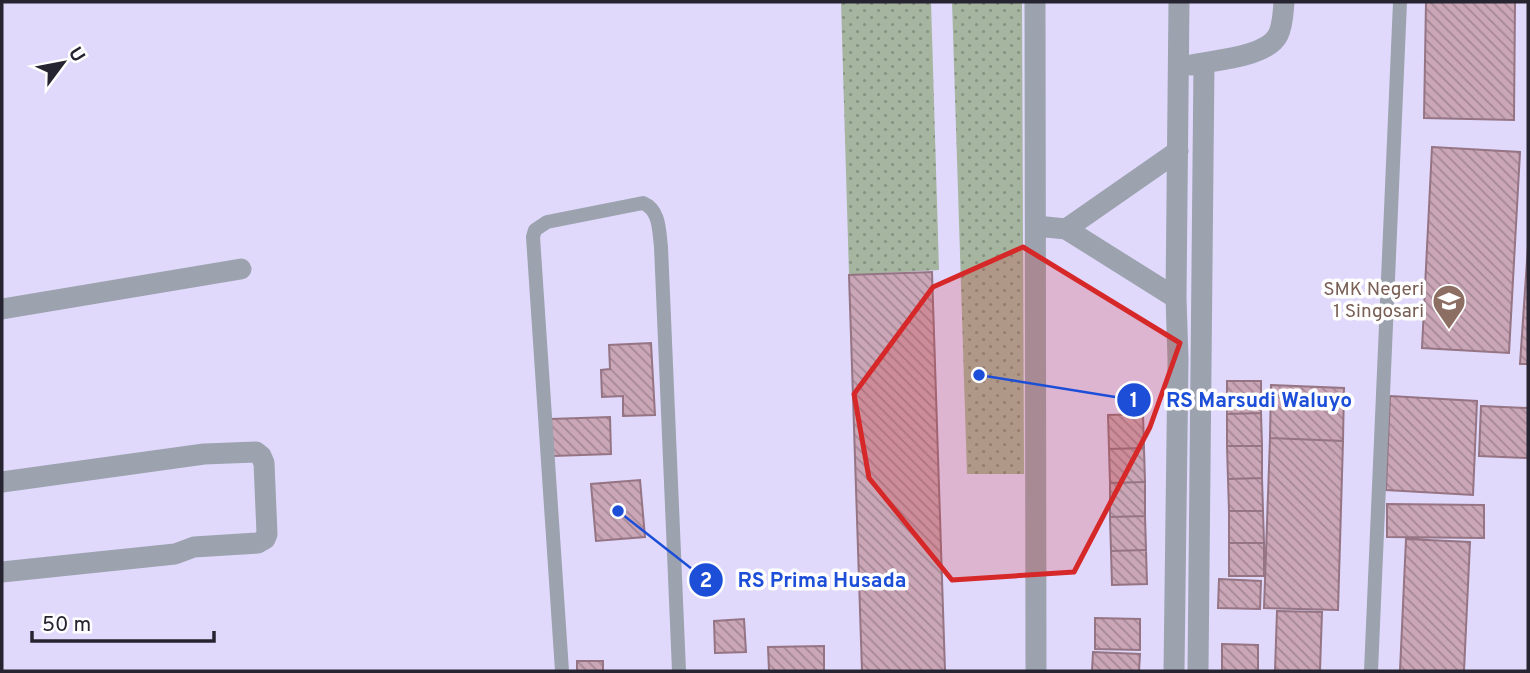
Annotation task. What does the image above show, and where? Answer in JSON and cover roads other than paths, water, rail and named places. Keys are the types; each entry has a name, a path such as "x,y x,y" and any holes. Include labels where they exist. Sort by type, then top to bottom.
{"street":[{"path":"1035,2 1036,671"},
{"path":"1174,671 1179,2"},
{"path":"1179,68 1252,53 1270,46 1282,25 1284,2"},
{"path":"1198,671 1205,62"},
{"path":"1066,229 1178,151"},
{"path":"1036,226 1066,229 1176,298"},
{"path":"2,309 241,269"},
{"path":"1178,359 1202,362"},
{"path":"2,482 180,457 256,452 264,463 267,534 265,539 258,542 194,547 175,554 2,572"},
{"path":"1176,591 1199,591"}],"lane":[{"path":"1371,671 1400,2"},
{"path":"562,671 533,237 535,230 547,222 643,204 648,205 655,213 661,247 679,671"}],"place":[{"name":"SMK Negeri 1 Singosari","path":"1449,331"},
{"name":"RS Marsudi Waluyo","path":"979,375"},
{"name":"RS Prima Husada","path":"618,511"}]}
